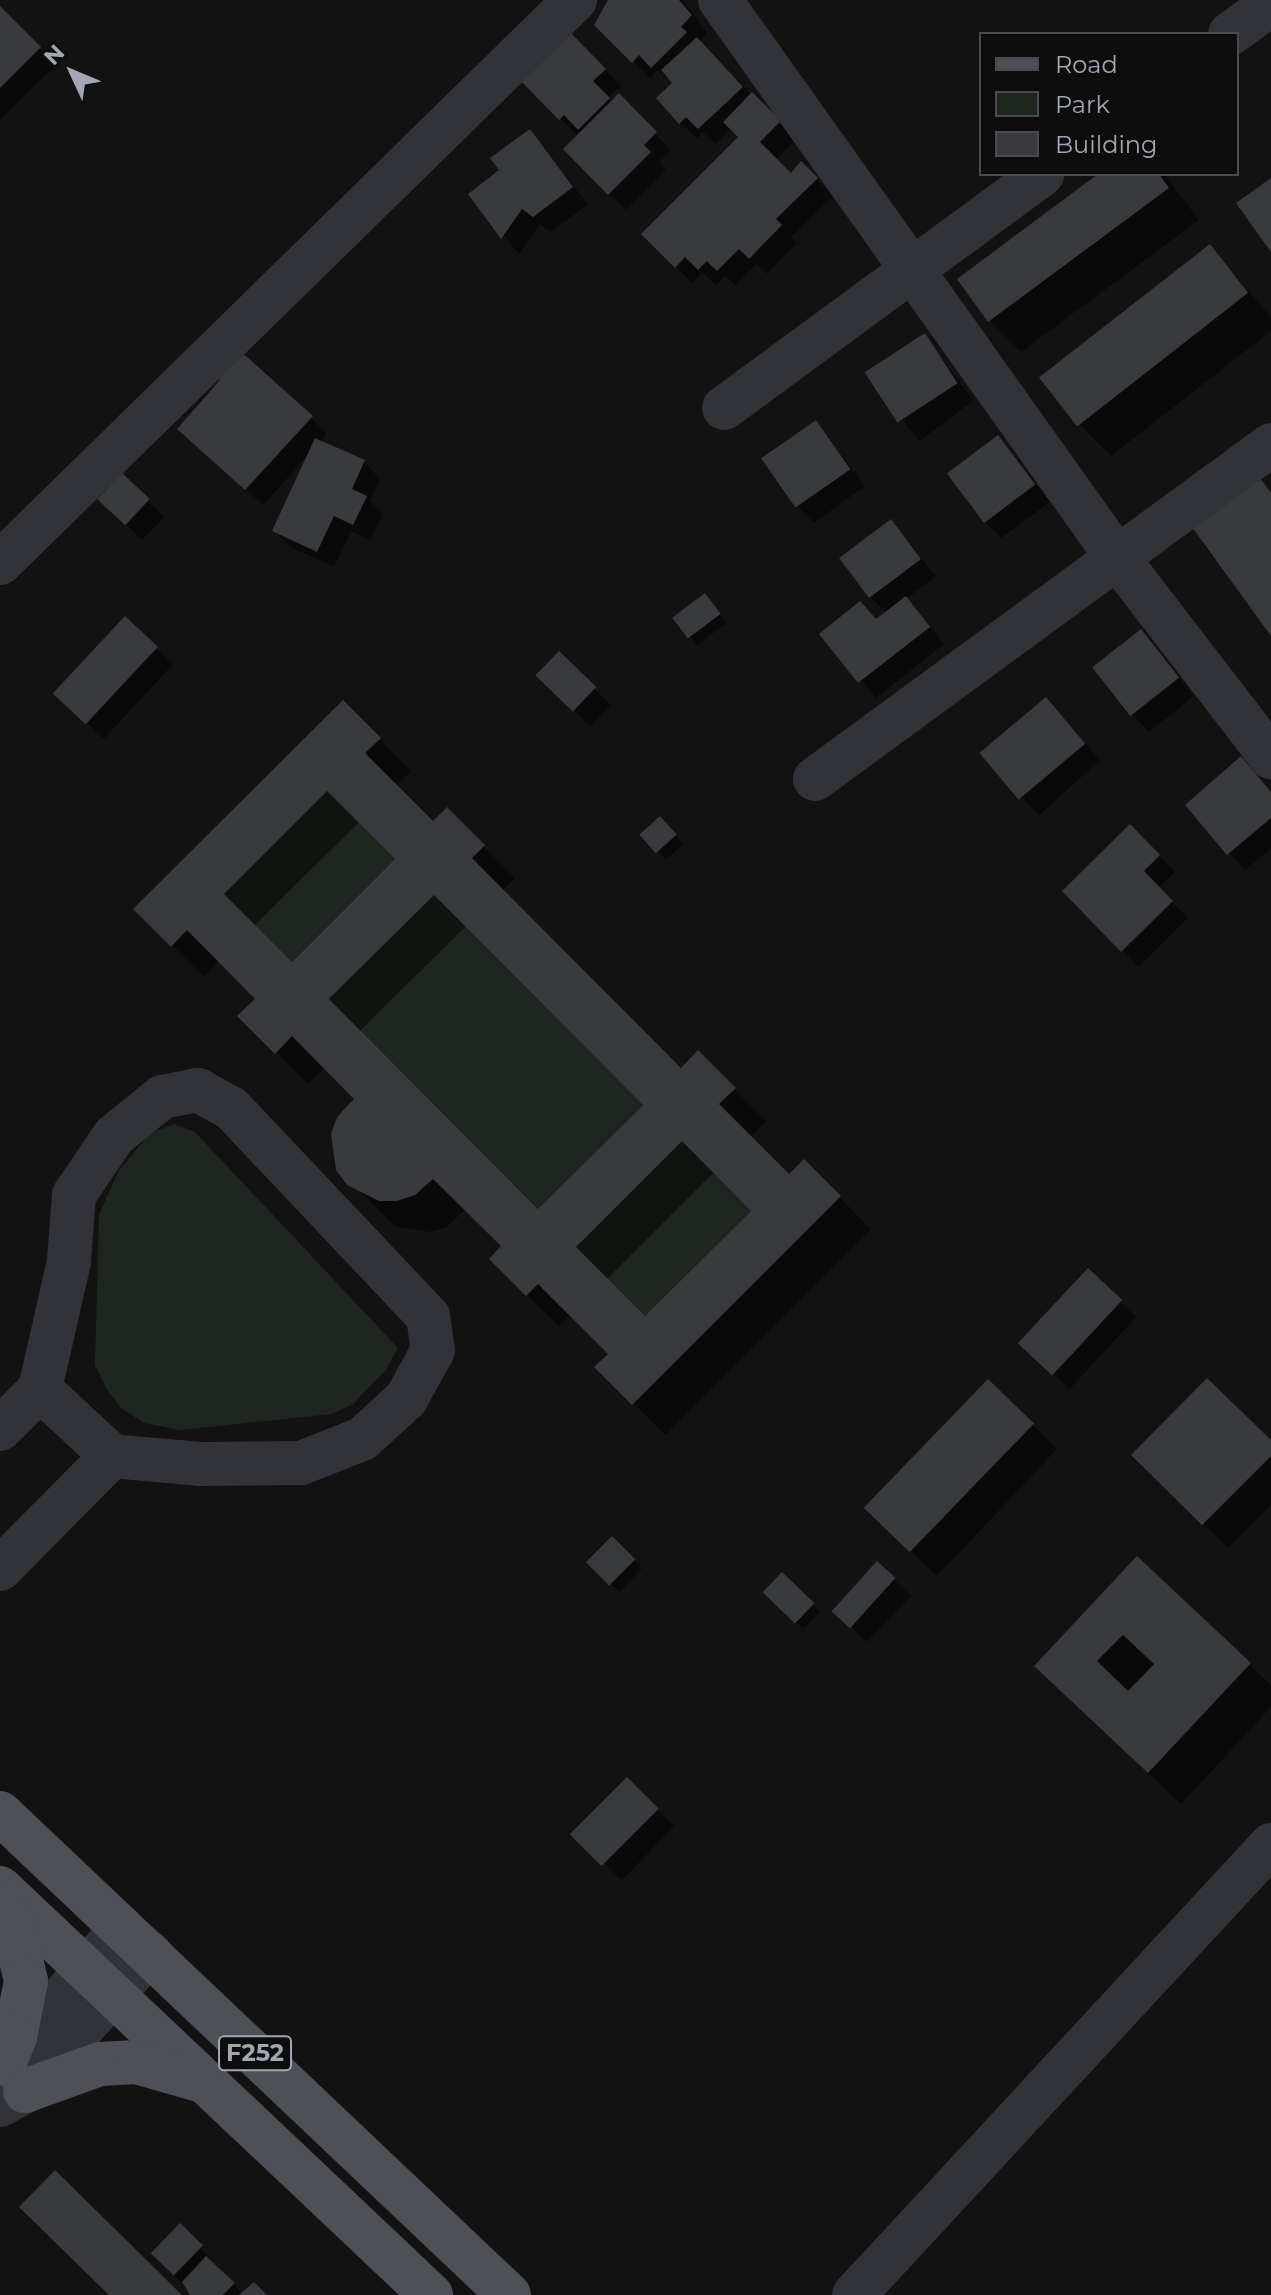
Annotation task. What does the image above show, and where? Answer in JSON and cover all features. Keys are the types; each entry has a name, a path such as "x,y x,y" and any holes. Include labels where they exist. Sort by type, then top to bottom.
{"main road":[{"name":"F252","path":"0,1813 509,2295"},
{"name":"F252","path":"0,1888 431,2295"},
{"path":"0,1904 12,1921 26,1981 7,2083 100,2064 137,2062 207,2083"}],"street":[{"path":"0,563 575,0"},
{"path":"720,0 1116,556 1271,757"},
{"path":"1233,32 1271,4"},
{"path":"724,408 1039,176"},
{"path":"815,779 1271,445"},
{"path":"0,1429 40,1389 69,1261 74,1195 114,1136 162,1097 198,1090 231,1108 428,1316 433,1350 406,1399 362,1439 301,1463 201,1464 112,1456 40,1389"},
{"path":"0,1569 112,1456"},
{"path":"854,2295 1271,1845"},
{"path":"7,2083 136,1941"}],"green space":[{"path":"327,791 395,859 292,962 224,894"},
{"path":"434,895 643,1104 539,1209 329,1000"},
{"path":"174,1124 195,1132 398,1348 385,1371 353,1404 332,1414 180,1430 144,1423 121,1408 106,1388 95,1365 99,1215 118,1172 149,1134"},
{"path":"682,1141 751,1210 645,1316 576,1247"}],"building":[{"path":"608,0 679,0 692,15 681,27 687,32 651,68 639,55 632,63 594,25"},
{"path":"0,6 41,47 0,88"},
{"path":"570,32 606,69 593,81 610,98 578,130 564,115 559,120 520,80"},
{"path":"697,37 743,87 698,129 686,117 679,124 656,98 672,83 661,70"},
{"path":"752,92 781,121 760,142 791,173 801,161 818,178 776,219 782,225 749,259 739,249 717,271 707,261 698,270 685,257 675,268 641,234 738,137 723,122"},
{"path":"619,93 657,132 644,145 651,152 608,195 563,149"},
{"path":"530,129 573,187 533,217 522,209 501,239 468,194 499,170 490,158"},
{"path":"1095,176 1160,176 1169,188 988,322 957,279"},
{"path":"1271,178 1271,252 1236,203"},
{"path":"1210,244 1248,293 1077,426 1039,378"},
{"path":"925,333 958,383 897,423 865,372"},
{"path":"238,349 313,416 245,490 177,429 220,380 214,375"},
{"path":"816,420 850,469 796,508 761,458"},
{"path":"998,435 1035,485 984,523 947,474"},
{"path":"315,438 365,460 352,489 367,496 353,525 334,516 317,552 272,531"},
{"path":"122,473 150,499 125,525 97,499"},
{"path":"1260,478 1271,493 1271,636 1192,527"},
{"path":"891,519 921,559 869,598 839,558"},
{"path":"705,593 721,614 688,638 672,618"},
{"path":"906,596 930,627 858,683 819,634 860,601 876,619"},
{"path":"125,616 158,647 86,724 53,694"},
{"path":"1141,629 1179,678 1130,716 1092,667"},
{"path":"559,651 596,687 573,712 535,675"},
{"path":"1046,697 1085,744 1019,800 979,753"},
{"path":"343,700 381,738 365,753 433,821 447,807 485,845 472,858 681,1068 698,1050 736,1088 719,1104 789,1174 804,1159 841,1196 632,1405 594,1367 608,1354 538,1284 526,1296 489,1259 501,1246 433,1179 415,1195 397,1201 379,1201 347,1185 336,1170 331,1134 337,1117 354,1099 292,1036 275,1054 237,1016 255,999 187,930 171,947 133,909","holes":["327,791 395,859 292,962 224,894","434,895 643,1105 538,1209 329,999","682,1141 751,1211 645,1316 576,1247"]},
{"path":"1241,756 1271,792 1271,818 1227,855 1185,805"},
{"path":"660,816 677,835 656,853 639,835"},
{"path":"1130,824 1160,855 1144,871 1173,901 1121,952 1062,891"},
{"path":"1088,1268 1122,1300 1052,1375 1018,1343"},
{"path":"1207,1378 1271,1440 1271,1456 1202,1525 1131,1455"},
{"path":"988,1379 1034,1423 910,1552 864,1508"},
{"path":"612,1536 635,1559 609,1585 586,1562"},
{"path":"1137,1556 1251,1663 1148,1773 1034,1666","holes":["1123,1635 1154,1664 1128,1691 1097,1661"]},
{"path":"877,1561 896,1578 850,1628 831,1612"},
{"path":"782,1572 814,1603 795,1623 763,1592"},
{"path":"627,1777 659,1809 602,1866 570,1834"},
{"path":"55,2170 182,2295 109,2295 19,2207"},
{"path":"180,2223 203,2245 174,2275 151,2253"},
{"path":"206,2256 235,2283 223,2295 190,2295 182,2282"},
{"path":"254,2282 267,2295 239,2295"}]}
